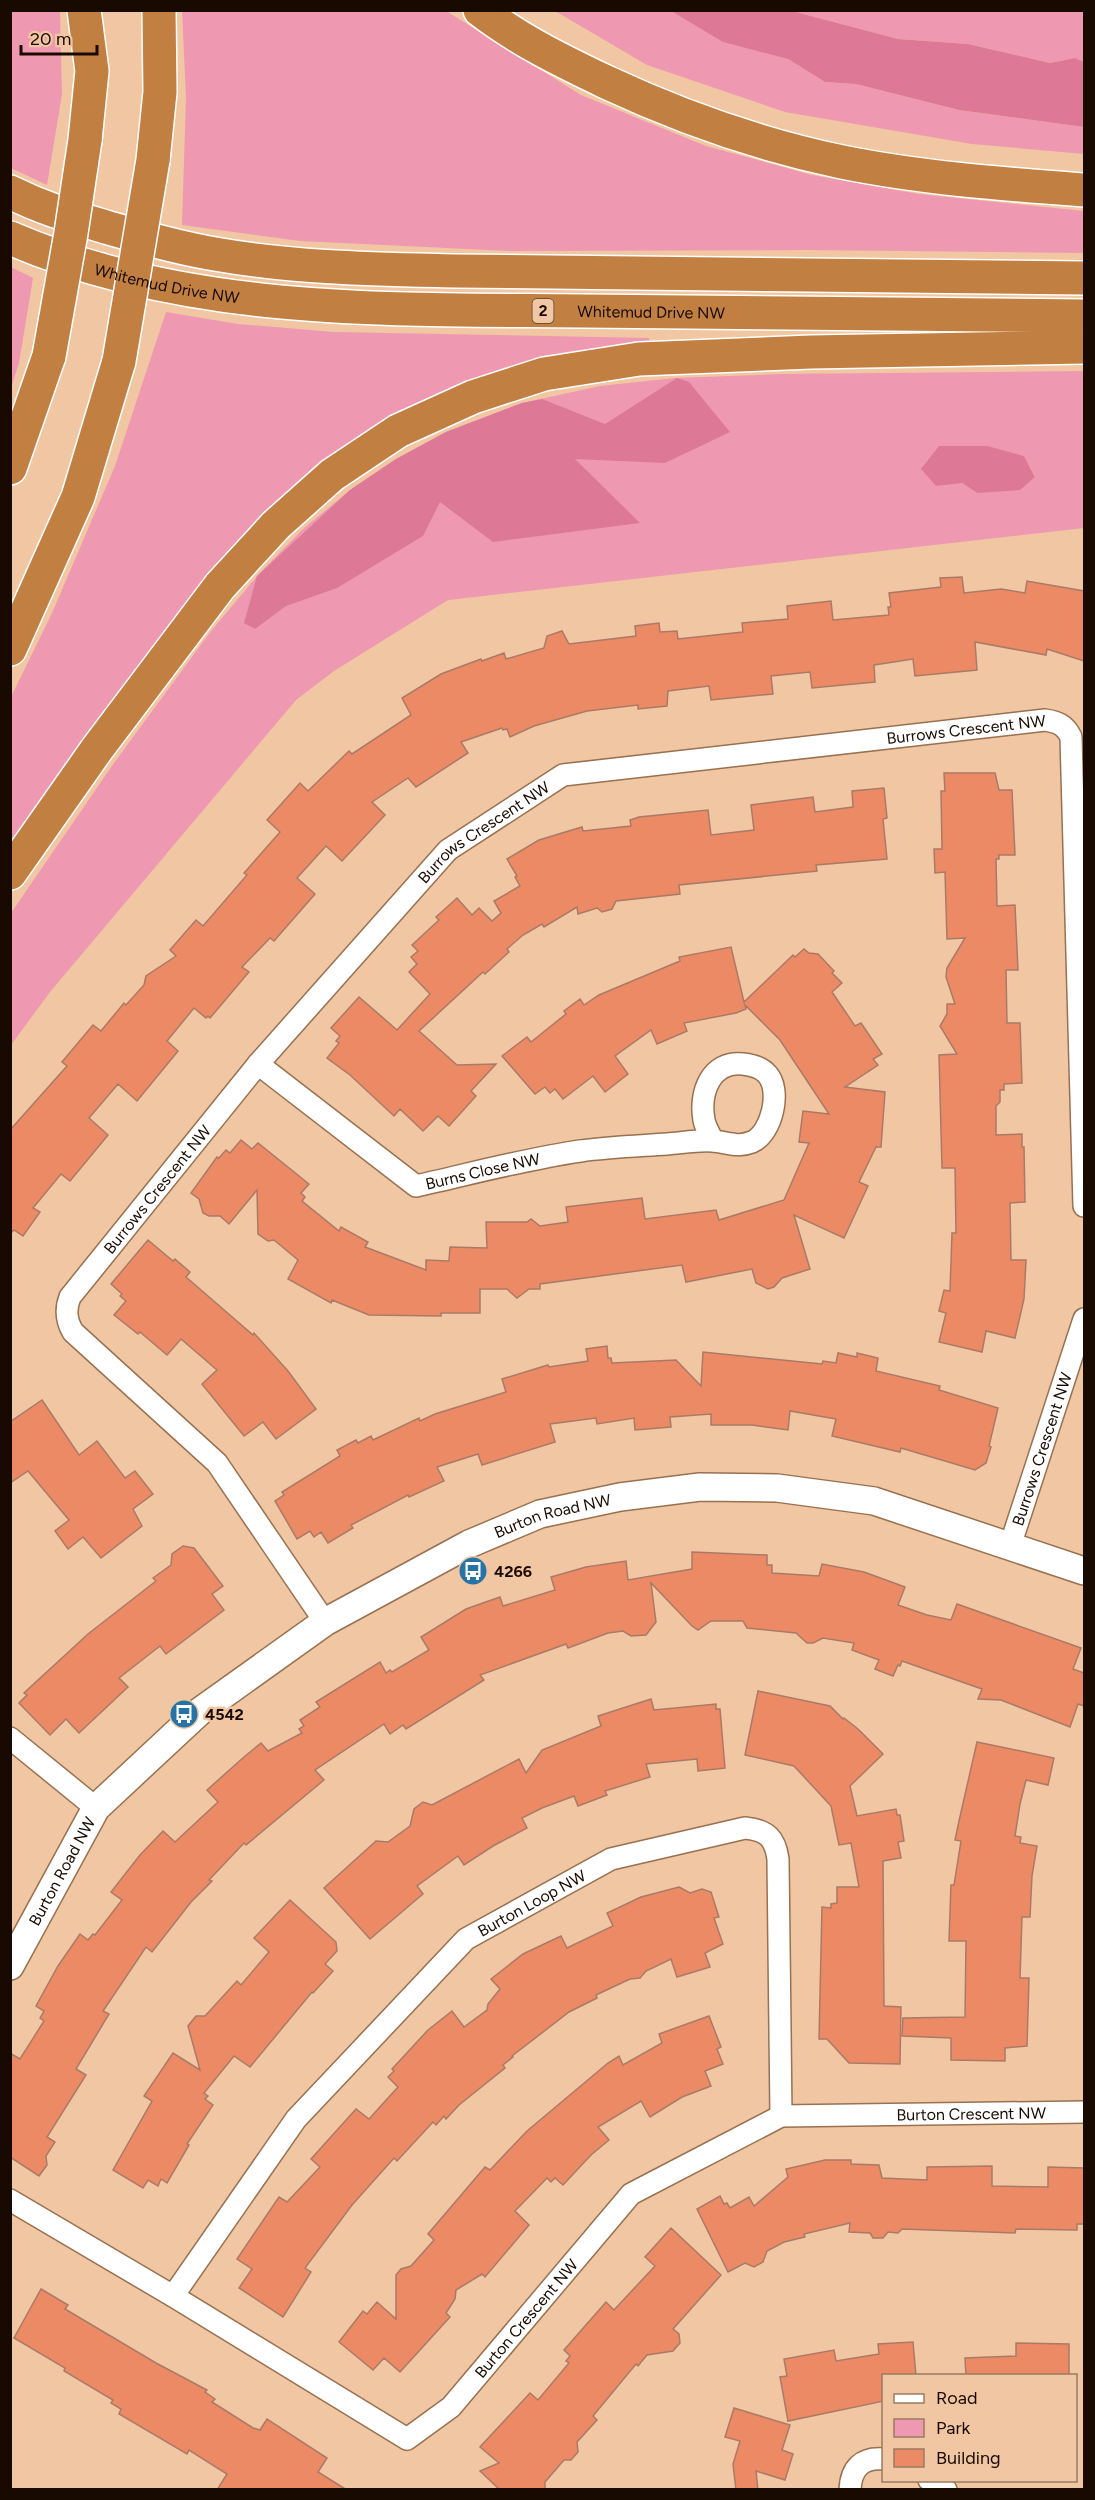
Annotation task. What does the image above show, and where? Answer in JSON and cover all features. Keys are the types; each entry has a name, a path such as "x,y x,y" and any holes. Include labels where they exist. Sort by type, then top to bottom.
{"highway":[{"path":"10,468 49,356 71,233 85,140 92,71 84,10"},
{"path":"10,650 78,497 119,361 153,160 160,92 159,10"},
{"path":"480,10 551,57 633,94 710,125 786,148 842,162 914,173 992,183 1084,190"},
{"path":"10,192 43,208 166,244 284,264 455,271 1084,278"},
{"name":"Whitemud Drive NW","path":"10,238 42,252 152,283 200,293 260,301 493,310 1084,316"},
{"path":"10,873 97,748 220,586 276,525 332,475 398,431 473,397 544,374 639,359 811,351 1084,347"}],"street":[{"name":"Burrows Crescent NW","path":"325,1622 217,1463 73,1332 66,1312 70,1297 258,1064 448,850 563,775 1045,720 1056,721 1066,728 1071,737 1084,1206"},
{"name":"Burns Close NW","path":"258,1064 416,1186 580,1151 713,1141"},
{"name":"Burrows Crescent NW","path":"1010,1546 1084,1319"},
{"name":"Burton Road NW","path":"10,1965 96,1808 199,1712 325,1622 469,1544 540,1514 620,1497 700,1487 777,1488 874,1501 1084,1571"},
{"name":"Burton Road NW","path":"10,1738 96,1808"},
{"name":"Burton Loop NW","path":"173,2296 296,2119 466,1939 611,1859 745,1828 758,1829 769,1834 776,1845 778,1859 781,2116"},
{"name":"Burton Crescent NW","path":"10,2200 173,2296 407,2439 452,2407 632,2194 781,2116 1084,2112"},
{"path":"850,2490 850,2477 859,2464 871,2459 882,2459"},
{"path":"931,2482 945,2490"}],"green space":[{"path":"11,10 60,11 62,94 47,185 11,168"},
{"path":"182,11 446,11 581,95 706,146 812,175 919,194 1084,211 1084,253 807,250 511,251 300,241 182,225 186,97"},
{"path":"555,11 671,11 723,41 788,59 825,82 856,84 959,110 1084,127 1084,154 972,144 785,112 647,65"},
{"path":"792,11 1084,11 1084,62 1075,58 1050,63 968,44 898,39"},
{"path":"11,267 33,278 19,363 11,388"},
{"path":"166,312 238,324 334,332 649,338 649,344 350,447 11,846 10,699 52,613 115,466"},
{"path":"1084,371 1084,528 448,600 334,671 296,700 50,992 11,1045 11,913 114,763 211,631 258,575 303,529 350,490 396,459 446,432 522,403 600,386 675,378 781,374","holes":["988,446 1024,456 1035,476 977,493 962,483"]}],"shaded area":[{"path":"671,11 792,11 898,39 968,44 1050,63 1075,58 1084,62 1084,127 959,110 856,84 825,82 788,59 723,42"},
{"path":"677,378 689,382 730,432 665,463 575,459 640,523 493,542 440,502 423,536 337,588 286,606 255,629 244,623 257,576 350,490 396,459 446,432 522,403 542,399 605,424"},
{"path":"939,446 988,446 1024,456 1035,477 1020,490 977,493 962,483 936,486 921,469"}],"building":[{"path":"962,577 964,593 1001,589 1025,593 1027,581 1084,591 1084,661 1047,649 1046,655 975,642 977,670 915,676 913,659 874,665 875,682 812,688 810,672 771,676 773,694 711,700 709,686 668,691 667,706 638,709 638,705 587,711 534,726 510,737 507,729 502,728 461,742 468,753 416,787 408,778 372,802 385,815 342,861 326,846 297,878 315,894 274,941 270,938 242,967 249,972 210,1018 208,1016 206,1018 194,1008 167,1041 178,1051 137,1101 118,1084 89,1118 108,1135 70,1181 61,1174 33,1208 40,1212 23,1236 14,1230 10,1234 10,1130 67,1066 62,1062 93,1025 101,1031 124,1003 126,1005 144,985 146,976 176,956 170,950 196,920 203,926 247,875 244,873 280,832 267,820 300,783 308,791 349,751 352,754 411,715 402,698 441,674 481,659 482,661 504,653 506,659 544,648 547,636 562,631 569,644 636,636 635,626 659,623 660,632 677,631 678,639 743,632 742,623 788,619 787,606 831,601 833,620 889,615 888,607 891,607 889,593 941,587 940,578"},
{"path":"944,773 995,773 999,790 1012,790 1015,855 999,855 999,859 996,859 997,906 1015,905 1018,970 1006,970 1007,1023 1020,1023 1022,1083 1004,1084 1004,1090 1000,1090 1000,1102 996,1106 996,1135 1022,1134 1025,1202 1010,1203 1011,1260 1026,1260 1024,1299 1015,1338 986,1331 982,1352 939,1342 946,1313 939,1311 944,1290 950,1291 952,1233 956,1233 955,1168 942,1168 939,1055 957,1054 940,1026 947,1014 947,1004 955,1004 946,977 947,968 965,938 947,939 945,872 935,873 934,849 942,849 941,791 945,791"},
{"path":"884,788 887,818 883,819 887,859 816,865 817,871 679,885 680,894 616,901 612,909 602,912 597,908 578,914 577,907 544,927 542,924 523,935 507,949 509,952 485,974 483,972 419,1031 457,1065 496,1064 471,1091 476,1096 449,1126 438,1116 423,1131 400,1109 394,1116 350,1075 327,1058 339,1043 336,1041 340,1036 331,1028 359,997 397,1030 430,994 409,972 417,964 411,957 418,951 412,945 439,920 436,917 457,898 472,915 479,908 492,921 501,913 494,901 520,886 507,859 539,840 582,827 583,831 631,826 630,820 639,817 708,810 711,835 754,830 751,805 813,797 815,812 853,807 852,791"},
{"path":"731,947 744,1002 793,955 795,957 804,949 809,953 818,954 842,983 832,992 855,1026 861,1023 882,1054 873,1059 878,1065 845,1087 885,1092 881,1147 876,1147 859,1182 868,1186 844,1238 794,1215 810,1269 782,1278 774,1287 768,1289 756,1283 752,1269 686,1282 682,1265 540,1284 540,1289 529,1289 517,1298 507,1289 480,1289 480,1313 441,1313 441,1316 369,1315 332,1300 331,1303 288,1279 298,1260 274,1240 268,1241 258,1234 257,1190 229,1224 220,1216 209,1216 203,1213 199,1199 191,1193 217,1157 219,1158 226,1150 230,1153 241,1140 252,1149 258,1143 309,1184 301,1193 305,1197 302,1201 339,1231 341,1227 368,1242 365,1247 426,1270 426,1260 449,1261 450,1247 487,1248 486,1222 527,1222 531,1219 540,1226 568,1222 566,1207 642,1198 645,1219 716,1210 719,1220 784,1200 809,1143 799,1142 803,1111 829,1114 780,1040 745,1005 746,1009 736,1013 684,1023 687,1031 657,1044 651,1030 615,1056 628,1074 605,1092 593,1076 563,1099 555,1089 550,1093 545,1087 535,1094 502,1056 527,1037 531,1042 566,1014 564,1011 580,999 584,1005 599,995 680,961 679,957"},
{"path":"148,1240 190,1272 186,1277 253,1335 254,1333 288,1371 316,1409 276,1439 263,1422 244,1436 202,1384 217,1370 181,1339 167,1355 140,1332 138,1334 114,1315 126,1301 111,1284"},
{"path":"607,1346 608,1358 611,1358 612,1363 676,1360 701,1386 703,1352 822,1364 823,1361 836,1363 838,1353 857,1357 857,1353 878,1358 876,1371 940,1386 939,1390 998,1408 989,1446 991,1447 986,1463 975,1470 901,1448 900,1452 832,1436 836,1419 790,1411 788,1430 752,1425 711,1425 711,1414 670,1417 671,1427 635,1430 634,1418 597,1424 596,1418 550,1424 555,1442 482,1465 478,1454 437,1467 444,1481 409,1497 408,1495 351,1525 353,1528 328,1543 321,1532 314,1537 310,1531 297,1539 275,1501 284,1495 282,1492 340,1456 337,1450 356,1440 358,1443 371,1436 373,1440 419,1418 420,1421 435,1414 506,1392 502,1379 548,1365 549,1367 588,1361 586,1349"},
{"path":"42,1400 79,1455 97,1441 125,1478 135,1471 153,1494 133,1509 142,1526 101,1558 83,1537 68,1549 55,1531 69,1520 28,1471 10,1483 10,1422"},
{"path":"183,1546 194,1548 223,1586 212,1594 224,1610 166,1654 160,1646 119,1678 128,1687 79,1733 66,1719 50,1735 19,1703 27,1695 24,1693 88,1634 156,1581 153,1578 171,1565 172,1554"},
{"path":"692,1552 767,1555 767,1565 772,1565 772,1573 819,1576 822,1564 864,1572 905,1587 898,1605 951,1620 957,1604 1081,1648 1073,1669 1084,1673 1084,1706 1078,1704 1070,1727 1001,1700 978,1699 982,1689 902,1661 893,1676 875,1669 879,1660 852,1650 854,1643 823,1638 807,1643 796,1633 747,1628 743,1621 711,1621 698,1630 651,1583 656,1622 646,1635 631,1636 623,1631 608,1633 568,1648 566,1644 480,1675 484,1680 406,1729 403,1725 390,1734 384,1724 315,1770 324,1780 246,1845 244,1843 209,1880 212,1881 191,1902 152,1952 146,1947 103,2011 109,2014 76,2069 86,2075 47,2137 55,2142 46,2156 47,2165 39,2176 10,2157 10,2053 20,2059 44,2021 40,2018 44,2011 36,2006 58,1966 80,1934 88,1940 93,1934 95,1935 122,1900 111,1892 140,1855 163,1831 175,1842 218,1802 207,1790 244,1757 261,1743 268,1751 302,1733 299,1729 304,1726 300,1720 320,1707 316,1702 380,1662 386,1673 390,1670 392,1672 429,1650 421,1637 466,1609 500,1597 503,1606 555,1590 551,1577 586,1567 626,1561 628,1580 692,1569"},
{"path":"758,1691 830,1706 883,1754 850,1786 857,1816 896,1809 897,1815 900,1815 904,1841 898,1842 901,1858 883,1861 884,2006 901,2007 900,2064 849,2063 827,2039 819,2039 822,1907 831,1908 831,1904 837,1903 837,1887 859,1887 851,1843 839,1845 831,1806 794,1766 745,1755"},
{"path":"651,1699 654,1710 716,1704 716,1709 720,1709 725,1768 698,1771 697,1759 646,1764 650,1777 605,1791 607,1795 578,1806 574,1796 542,1808 522,1818 527,1828 464,1865 458,1856 417,1886 423,1894 370,1939 324,1888 376,1841 388,1842 410,1826 414,1809 423,1802 432,1805 519,1759 526,1773 542,1750 601,1726 598,1716"},
{"path":"977,1742 1054,1758 1048,1785 1026,1780 1020,1804 1015,1836 1021,1837 1020,1843 1037,1846 1032,1876 1030,1917 1022,1917 1020,1978 1029,1978 1027,2046 1005,2048 1005,2061 951,2060 951,2038 902,2036 903,2018 965,2017 966,1941 949,1941 951,1885 954,1885 961,1841 955,1840"},
{"path":"679,1887 690,1893 702,1889 711,1892 719,1917 714,1918 723,1944 705,1953 710,1967 677,1977 671,1959 646,1971 640,1978 630,1979 596,1995 597,1998 569,2012 512,2056 503,2065 505,2068 459,2105 446,2119 444,2116 436,2125 433,2122 397,2161 394,2158 352,2205 305,2268 311,2272 283,2317 239,2288 252,2269 237,2259 279,2197 287,2202 320,2167 311,2159 356,2109 369,2119 398,2087 388,2077 394,2071 392,2069 428,2030 452,2011 464,2027 487,2010 488,2004 500,1989 491,1979 523,1954 561,1936 567,1948 613,1926 607,1913 641,1897"},
{"path":"290,1900 336,1942 337,1951 325,1964 333,1971 312,1992 250,2067 234,2056 204,2093 208,2096 205,2099 213,2105 187,2144 189,2145 167,2183 161,2179 158,2186 148,2180 143,2188 113,2170 152,2101 144,2096 173,2053 200,2070 188,2026 196,2016 205,2016 237,1981 241,1985 269,1952 254,1938"},
{"path":"709,2016 721,2047 717,2049 723,2064 705,2071 711,2086 682,2097 650,2117 641,2101 598,2127 609,2140 591,2155 563,2185 555,2178 551,2182 547,2178 515,2211 529,2225 485,2277 482,2274 456,2290 455,2299 446,2313 450,2317 400,2372 384,2358 373,2370 339,2342 363,2311 367,2314 377,2302 396,2319 396,2275 401,2269 411,2266 434,2240 428,2234 485,2167 490,2170 527,2131 608,2063 619,2056 623,2065 662,2043 659,2034"},
{"path":"825,2160 851,2160 851,2164 879,2165 882,2178 927,2180 927,2167 992,2166 992,2186 1048,2187 1048,2167 1084,2168 1084,2224 1077,2224 1077,2230 1016,2229 1015,2233 902,2229 898,2233 888,2232 883,2238 873,2238 870,2233 849,2232 850,2223 804,2234 805,2237 784,2242 767,2251 763,2262 754,2267 745,2263 728,2272 697,2209 720,2196 724,2204 727,2203 730,2208 749,2197 754,2206 788,2177 786,2169"},
{"path":"671,2228 721,2275 673,2329 679,2334 680,2343 673,2351 647,2355 638,2366 636,2364 593,2416 597,2420 577,2442 578,2452 571,2460 564,2460 545,2482 545,2490 500,2490 480,2471 499,2463 480,2447 530,2393 538,2400 569,2363 566,2361 570,2356 564,2350 606,2302 614,2310 655,2266 645,2257"},
{"path":"41,2289 68,2305 65,2309 156,2363 207,2390 205,2392 215,2399 212,2402 253,2428 260,2430 267,2419 327,2458 318,2472 347,2490 217,2490 227,2474 189,2450 187,2454 119,2414 121,2409 111,2403 113,2400 14,2338"},
{"path":"913,2342 916,2374 882,2374 882,2401 788,2421 780,2377 787,2376 784,2359 834,2350 836,2361 879,2354 878,2344"},
{"path":"1016,2343 1069,2344 1069,2374 966,2374 965,2358 1016,2356"},
{"path":"734,2408 790,2425 782,2450 793,2454 785,2480 756,2471 758,2490 736,2490 733,2464 740,2441 725,2437"}],"place":[{"name":"4266","path":"473,1571"},
{"name":"4542","path":"184,1714"}]}
